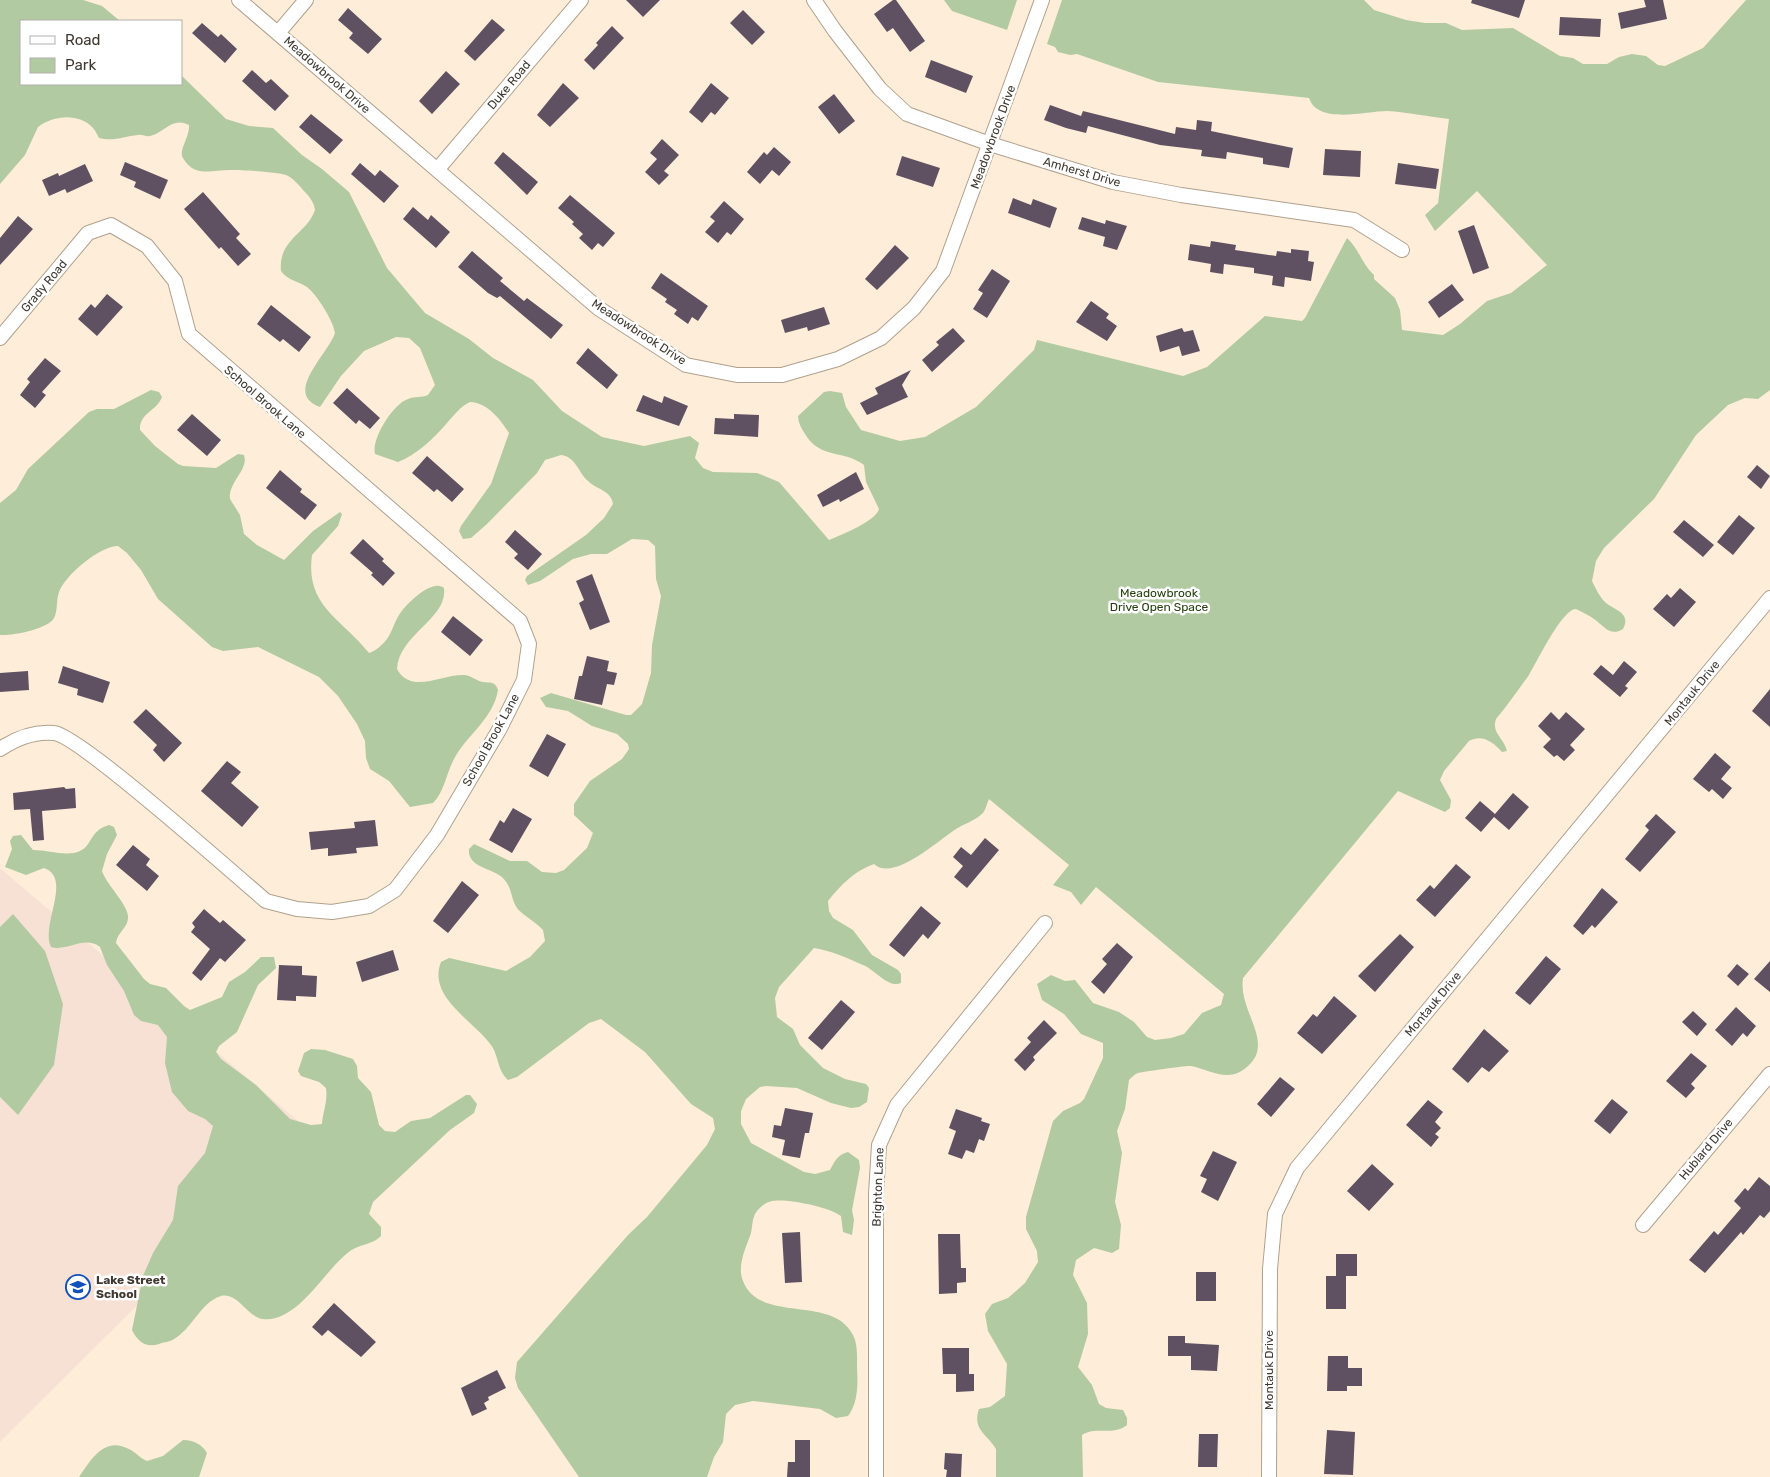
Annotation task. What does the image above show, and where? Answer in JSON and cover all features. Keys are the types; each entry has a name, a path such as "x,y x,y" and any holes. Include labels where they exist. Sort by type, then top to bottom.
{"street":[{"name":"Meadowbrook Drive","path":"239,0 598,308 686,364 737,376 782,375 838,359 881,338 914,308 943,271 1042,0"},
{"path":"278,33 306,0"},
{"name":"Duke Road","path":"437,170 581,0"},
{"name":"Amherst Drive","path":"814,0 835,31 880,89 906,114 990,144 1113,182 1181,195 1354,220 1402,250"},
{"name":"School Brook Lane","path":"0,749 29,735 55,733 96,758 266,901 297,908 332,912 368,906 395,890 436,835 499,730 524,680 529,644 520,620 189,334 175,281 147,246 110,225 88,233"},
{"name":"Grady Road","path":"0,338 88,233"},
{"name":"Montauk Drive","path":"1269,1477 1270,1269 1275,1214 1297,1168 1770,598"},
{"name":"Brighton Lane","path":"876,1477 876,1204 879,1145 897,1105 1045,923"},
{"name":"Hublard Drive","path":"1643,1225 1770,1074"}],"shaded area":[{"name":"Lake Street School","path":"0,870 311,1132 0,1442"}],"green space":[{"name":"Meadowbrook Drive Open Space","path":"0,0 83,0 102,6 119,20 20,20 20,85 182,85 182,76 226,119 249,126 273,128 302,155 349,192 387,268 425,313 469,339 493,358 533,380 562,411 602,437 644,446 690,436 699,443 695,458 703,468 713,472 757,473 779,482 829,540 865,523 879,509 866,482 864,465 848,457 818,448 811,442 801,427 798,416 824,392 842,393 846,407 861,430 900,441 925,437 976,407 1034,350 1037,340 1183,376 1207,367 1265,316 1302,321 1347,238 1374,275 1374,279 1395,298 1400,310 1402,330 1443,335 1460,324 1487,301 1511,293 1547,265 1477,191 1435,231 1425,215 1438,203 1449,119 1387,111 1344,115 1332,114 1314,106 1309,98 1158,82 1077,54 1070,55 1058,52 1055,47 1047,44 1062,0 1364,0 1374,10 1406,20 1425,23 1446,23 1462,30 1513,28 1560,56 1573,58 1583,64 1607,64 1619,57 1632,54 1646,56 1658,65 1665,66 1703,48 1746,0 1770,0 1770,390 1758,399 1745,398 1728,405 1696,435 1654,499 1604,548 1596,561 1592,581 1603,600 1623,615 1625,623 1623,629 1611,631 1583,612 1576,609 1570,611 1557,626 1529,675 1496,719 1496,732 1507,751 1502,752 1487,740 1478,738 1469,741 1444,771 1440,780 1451,800 1450,808 1445,812 1398,791 1243,978 1245,1002 1254,1025 1258,1047 1255,1057 1248,1066 1234,1074 1227,1075 1191,1066 1182,1067 1138,1073 1129,1080 1125,1109 1117,1131 1122,1153 1115,1202 1121,1225 1119,1249 1112,1253 1094,1248 1076,1260 1073,1275 1087,1303 1088,1334 1078,1367 1092,1385 1099,1404 1106,1408 1123,1410 1127,1418 1127,1425 1116,1430 1092,1431 1082,1435 1083,1477 996,1477 996,1449 977,1422 979,1409 990,1407 1005,1396 1007,1364 988,1331 985,1314 992,1304 1008,1298 1025,1283 1038,1262 1037,1251 1026,1229 1026,1217 1053,1121 1063,1111 1084,1099 1103,1058 1103,1043 1081,1034 1064,1014 1042,1000 1037,984 1051,975 1065,981 1075,980 1093,1003 1119,1012 1134,1022 1147,1037 1155,1040 1184,1034 1202,1013 1221,1005 1224,994 1096,887 1081,905 1071,892 1053,885 1069,865 989,799 980,816 953,831 926,851 892,868 882,868 874,864 860,870 848,879 828,901 829,911 833,918 853,930 872,955 898,970 901,974 901,983 896,984 887,981 863,965 845,957 814,948 779,987 775,998 777,1017 793,1029 800,1045 823,1068 845,1079 866,1084 869,1088 867,1102 859,1107 851,1108 831,1103 797,1088 766,1086 760,1087 746,1099 741,1111 741,1124 751,1143 804,1172 815,1174 830,1170 839,1157 848,1152 859,1160 860,1168 852,1210 854,1220 852,1235 843,1232 841,1216 828,1209 797,1202 779,1200 770,1202 760,1208 755,1214 751,1233 742,1258 741,1270 743,1281 752,1294 764,1302 830,1315 843,1323 853,1335 856,1347 857,1393 854,1405 848,1416 836,1418 820,1409 753,1401 735,1405 726,1414 723,1442 714,1457 707,1477 579,1477 518,1388 515,1378 517,1362 628,1235 647,1217 707,1145 715,1129 713,1118 691,1104 645,1052 601,1019 589,1023 517,1077 508,1080 502,1072 491,1045 454,1008 446,997 438,975 441,962 449,958 506,971 530,957 545,941 543,930 517,908 506,881 472,860 469,855 469,849 474,844 510,861 527,861 542,872 556,873 564,870 587,848 593,833 574,815 574,804 590,781 622,759 629,749 628,744 617,734 592,726 568,711 546,707 540,698 551,693 626,715 631,715 642,704 651,673 652,645 661,596 656,579 655,546 648,540 632,539 607,554 591,554 573,559 540,581 528,585 525,580 527,576 586,535 604,518 613,504 612,499 607,493 588,481 570,459 561,455 545,460 537,473 487,524 471,538 463,539 459,531 461,526 491,484 509,433 497,417 488,409 482,405 470,402 458,411 425,446 405,459 398,462 375,454 376,440 380,431 396,408 408,399 428,395 435,385 420,348 409,338 396,337 364,351 341,376 320,407 309,401 305,393 306,383 335,333 328,315 311,291 281,271 281,260 284,251 306,225 315,210 314,204 309,197 289,176 260,171 232,170 205,172 193,169 182,155 189,130 189,125 183,123 173,124 150,136 140,135 109,139 99,138 95,130 87,123 66,117 51,120 38,127 25,155 0,184"},
{"path":"944,0 1017,0 1007,30 952,11"},
{"path":"151,390 159,392 162,397 160,402 142,420 140,430 155,446 178,464 216,468 238,454 244,455 244,466 232,487 230,499 240,515 244,534 257,545 284,560 313,531 340,512 342,514 338,526 312,555 311,572 314,587 327,610 369,653 379,648 387,639 399,615 413,599 433,586 444,588 443,599 439,609 406,646 400,657 397,669 403,677 410,681 419,682 467,675 480,681 494,684 498,690 491,710 458,752 440,794 433,803 410,807 389,781 370,769 366,758 365,741 357,724 338,696 319,677 258,647 223,651 212,647 158,599 141,570 127,553 118,546 111,547 93,556 68,578 59,592 57,609 54,618 50,622 29,631 0,635 0,503 16,490 28,469 89,412 97,409 114,409"},
{"path":"109,825 114,827 117,835 107,854 102,871 128,914 126,925 118,936 116,943 150,984 166,988 190,1010 222,997 229,982 245,972 261,957 274,957 276,968 258,985 237,1032 219,1046 216,1052 221,1059 256,1085 290,1119 311,1125 322,1124 326,1102 326,1088 319,1082 301,1076 298,1071 304,1053 311,1049 325,1050 353,1059 357,1066 358,1078 371,1092 379,1125 385,1131 395,1132 411,1121 430,1118 466,1095 470,1095 477,1104 474,1113 450,1130 373,1202 369,1214 381,1227 381,1236 350,1251 288,1313 276,1318 263,1319 252,1314 238,1301 227,1296 221,1296 208,1304 180,1335 171,1341 154,1345 143,1343 132,1330 143,1276 153,1253 173,1220 178,1186 205,1153 213,1126 205,1119 188,1111 172,1092 165,1063 167,1037 158,1025 141,1021 134,1015 124,991 107,965 100,947 94,944 82,943 57,948 51,947 49,927 56,892 56,881 52,873 44,868 26,875 5,867 12,849 10,841 13,836 21,835 33,850 75,853 87,845 94,834"},
{"path":"13,914 45,951 63,1004 54,1065 18,1115 0,1097 0,927"},
{"path":"183,1440 197,1443 207,1453 199,1477 79,1477 94,1456 107,1447 114,1445 122,1446 147,1461 163,1456"}],"building":[{"path":"626,0 660,0 643,17"},
{"path":"893,0 896,0 925,41 910,52 893,28 887,32 874,14"},
{"path":"1472,0 1525,0 1519,18 1471,3"},
{"path":"1644,0 1663,0 1667,19 1621,29 1618,13 1646,7"},
{"path":"348,8 382,39 368,54 349,38 353,33 338,20"},
{"path":"743,10 765,32 752,45 730,23"},
{"path":"1560,17 1601,19 1600,37 1559,35"},
{"path":"492,19 505,30 475,61 464,51"},
{"path":"202,23 218,37 221,34 237,49 225,63 192,33"},
{"path":"612,26 624,38 594,70 584,60 598,45 596,43"},
{"path":"931,60 973,76 966,93 925,77"},
{"path":"252,70 266,83 271,79 289,96 275,111 242,81"},
{"path":"446,71 460,84 432,114 419,101"},
{"path":"563,83 579,98 550,127 537,115"},
{"path":"711,83 729,98 715,115 711,112 702,123 689,112"},
{"path":"834,94 855,121 839,134 818,107"},
{"path":"1050,105 1081,116 1083,111 1175,134 1176,127 1196,130 1197,120 1212,122 1211,131 1293,148 1289,168 1263,164 1263,158 1227,152 1226,159 1201,156 1202,150 1160,145 1088,126 1086,133 1066,128 1044,120"},
{"path":"311,114 343,140 330,154 299,127"},
{"path":"662,139 679,155 664,171 669,175 659,185 645,172 657,159 650,153"},
{"path":"774,147 791,162 779,176 772,170 760,184 747,172 764,152 767,155"},
{"path":"1325,149 1361,151 1360,177 1323,175"},
{"path":"503,152 538,182 527,195 494,163"},
{"path":"902,156 940,168 933,187 896,175"},
{"path":"125,162 168,180 160,199 134,187 136,182 120,175"},
{"path":"360,163 375,176 380,170 399,186 384,203 351,174"},
{"path":"1398,163 1439,169 1436,189 1395,184"},
{"path":"85,164 93,181 67,193 65,189 49,196 42,180 58,173 59,176"},
{"path":"203,192 240,234 236,238 251,254 238,266 221,247 219,249 184,209"},
{"path":"570,195 615,233 603,247 598,243 592,250 579,238 583,234 572,224 574,222 558,208"},
{"path":"1013,198 1031,205 1033,199 1057,208 1050,228 1008,213"},
{"path":"724,201 744,219 731,235 727,232 718,243 705,232 715,221 710,217"},
{"path":"413,207 428,220 431,215 450,232 436,248 403,219"},
{"path":"18,216 33,229 0,265 0,238"},
{"path":"1082,217 1105,224 1106,220 1127,226 1117,250 1103,246 1105,237 1078,229"},
{"path":"1474,225 1489,268 1473,274 1458,231"},
{"path":"1211,241 1236,245 1235,250 1276,256 1277,251 1291,253 1291,249 1309,251 1308,261 1314,262 1311,281 1285,277 1284,287 1272,285 1273,276 1254,273 1254,268 1224,264 1223,274 1210,272 1211,264 1188,260 1190,244 1210,247"},
{"path":"895,245 909,258 877,290 865,279"},
{"path":"472,251 503,278 500,281 524,301 527,298 563,325 551,339 500,296 497,298 488,293 458,267"},
{"path":"992,269 1010,281 987,318 973,309 983,293 978,290"},
{"path":"661,273 708,306 698,321 692,317 688,324 674,314 677,310 665,302 667,299 651,288"},
{"path":"1452,284 1464,300 1439,318 1428,302"},
{"path":"107,294 123,307 97,336 78,319 91,304 95,308"},
{"path":"1091,301 1109,314 1106,318 1117,326 1107,341 1076,322"},
{"path":"271,305 311,337 299,352 283,339 280,342 257,324"},
{"path":"824,307 830,324 808,331 807,327 785,333 781,320"},
{"path":"953,328 965,341 932,372 922,360 939,345 936,342"},
{"path":"1182,328 1184,332 1193,330 1200,351 1182,356 1179,346 1160,352 1156,336"},
{"path":"588,348 618,375 607,389 576,363"},
{"path":"45,358 61,371 42,392 46,395 35,408 20,395 30,382 27,379"},
{"path":"911,370 902,385 908,397 867,415 860,403 878,394 875,388"},
{"path":"347,388 380,418 370,429 359,420 356,424 333,403"},
{"path":"643,395 662,403 664,396 688,406 679,426 636,411"},
{"path":"192,414 221,440 207,456 177,430"},
{"path":"734,414 759,415 758,437 714,434 715,418 734,419"},
{"path":"427,456 464,489 452,502 437,489 434,492 412,473"},
{"path":"1757,465 1770,476 1761,489 1747,477"},
{"path":"280,470 302,489 300,492 317,505 305,520 266,488"},
{"path":"856,472 864,489 840,502 839,499 823,507 817,495"},
{"path":"1739,515 1755,528 1733,555 1717,542"},
{"path":"1684,520 1714,545 1703,557 1673,532"},
{"path":"515,530 542,554 528,570 514,558 518,554 505,542"},
{"path":"363,539 384,559 382,561 395,573 383,586 371,575 373,573 350,553"},
{"path":"592,574 610,622 590,630 579,603 584,600 576,581"},
{"path":"1680,588 1696,602 1674,627 1653,609 1667,594 1671,598"},
{"path":"453,616 483,640 470,656 441,632"},
{"path":"587,656 609,661 607,671 617,673 614,685 607,684 602,705 574,699 579,676 582,676"},
{"path":"1624,661 1637,672 1625,686 1628,688 1620,697 1593,674 1601,665 1613,675"},
{"path":"63,666 110,682 103,703 77,695 78,689 58,683"},
{"path":"28,671 29,690 0,692 0,673"},
{"path":"1770,689 1770,727 1752,711"},
{"path":"146,709 182,743 164,762 153,750 157,745 133,722"},
{"path":"1551,712 1559,720 1566,712 1585,729 1570,745 1575,750 1564,761 1557,755 1554,757 1543,747 1551,739 1538,726"},
{"path":"547,734 566,744 548,777 529,766"},
{"path":"1715,753 1731,767 1721,779 1732,788 1723,799 1712,789 1709,792 1693,779"},
{"path":"227,761 241,772 231,783 259,807 242,827 201,791"},
{"path":"64,787 66,789 75,788 76,808 42,811 44,840 33,841 30,809 14,810 13,793"},
{"path":"1513,793 1529,807 1509,830 1494,817 1481,832 1465,818 1480,801 1495,814"},
{"path":"513,808 532,819 512,853 489,840 500,820 504,823"},
{"path":"1656,814 1676,832 1640,872 1625,859 1649,830 1645,826"},
{"path":"375,820 378,846 356,848 357,853 328,856 328,848 311,850 309,832 355,828 354,822"},
{"path":"985,838 999,850 967,888 954,877 963,866 953,857 961,847 971,855"},
{"path":"133,845 150,859 146,865 159,876 147,891 116,865"},
{"path":"1456,864 1471,877 1435,917 1416,900 1430,885 1434,889"},
{"path":"462,881 479,895 448,933 433,921"},
{"path":"1602,888 1618,902 1595,928 1592,925 1583,935 1573,926"},
{"path":"921,906 941,923 928,939 923,934 904,957 889,945"},
{"path":"204,909 220,923 223,920 246,940 225,962 220,958 201,981 192,973 210,949 191,932 195,927 192,923"},
{"path":"1400,934 1414,947 1375,992 1358,976"},
{"path":"1117,943 1133,957 1104,994 1091,982 1107,964 1102,959"},
{"path":"393,950 399,970 362,982 356,962"},
{"path":"1546,956 1561,969 1530,1005 1515,993"},
{"path":"1770,961 1770,992 1754,979"},
{"path":"1737,964 1749,974 1738,986 1727,976"},
{"path":"279,965 302,966 302,975 317,976 316,997 296,996 296,1001 277,1000"},
{"path":"1334,996 1357,1016 1322,1054 1297,1033 1313,1014 1317,1017"},
{"path":"841,1000 855,1012 822,1050 808,1038"},
{"path":"1736,1007 1756,1026 1747,1037 1743,1033 1732,1046 1715,1030"},
{"path":"1693,1011 1707,1024 1697,1036 1682,1022"},
{"path":"1044,1020 1057,1033 1033,1057 1035,1060 1025,1071 1014,1060 1031,1042 1027,1038"},
{"path":"1484,1029 1509,1051 1489,1072 1482,1067 1468,1083 1452,1069"},
{"path":"1691,1053 1707,1066 1691,1084 1695,1088 1686,1098 1666,1081"},
{"path":"1280,1077 1295,1089 1271,1117 1257,1104"},
{"path":"1612,1099 1628,1112 1610,1134 1594,1121"},
{"path":"1428,1100 1443,1112 1435,1122 1441,1128 1435,1134 1439,1137 1431,1147 1406,1125"},
{"path":"785,1108 813,1113 809,1133 805,1133 800,1158 782,1155 785,1140 772,1137 774,1125 781,1126"},
{"path":"956,1109 982,1118 981,1121 990,1124 984,1141 979,1139 974,1153 966,1150 962,1159 948,1154 956,1131 949,1128"},
{"path":"1213,1151 1237,1162 1218,1201 1201,1192 1207,1179 1200,1176"},
{"path":"1372,1164 1394,1184 1369,1211 1347,1191"},
{"path":"1759,1177 1770,1186 1770,1211 1764,1218 1760,1215 1743,1235 1741,1232 1705,1273 1689,1260 1714,1231 1718,1235 1741,1208 1734,1201 1745,1188 1748,1191"},
{"path":"800,1232 802,1282 785,1283 782,1233"},
{"path":"938,1234 960,1234 961,1268 966,1268 966,1282 957,1283 957,1293 939,1294"},
{"path":"1336,1254 1357,1254 1357,1276 1336,1276"},
{"path":"1196,1272 1216,1272 1216,1301 1196,1301"},
{"path":"1326,1276 1346,1276 1346,1309 1326,1309"},
{"path":"334,1303 376,1342 361,1357 328,1330 322,1336 312,1327"},
{"path":"1168,1336 1185,1336 1185,1343 1219,1345 1217,1371 1191,1370 1191,1356 1168,1356"},
{"path":"942,1348 969,1348 969,1374 974,1374 974,1391 956,1392 956,1374 943,1374"},
{"path":"1328,1356 1348,1356 1348,1368 1362,1368 1362,1386 1347,1386 1347,1391 1327,1391"},
{"path":"497,1370 506,1388 488,1397 489,1400 484,1403 487,1409 472,1416 461,1388"},
{"path":"1327,1430 1355,1432 1353,1475 1324,1474"},
{"path":"1199,1434 1218,1434 1217,1467 1198,1467"},
{"path":"795,1440 810,1440 810,1477 787,1477 788,1462 795,1462"},
{"path":"945,1453 962,1454 961,1477 946,1477 947,1470 944,1469"}],"place":[{"name":"Lake Street School","path":"78,1287"}]}
